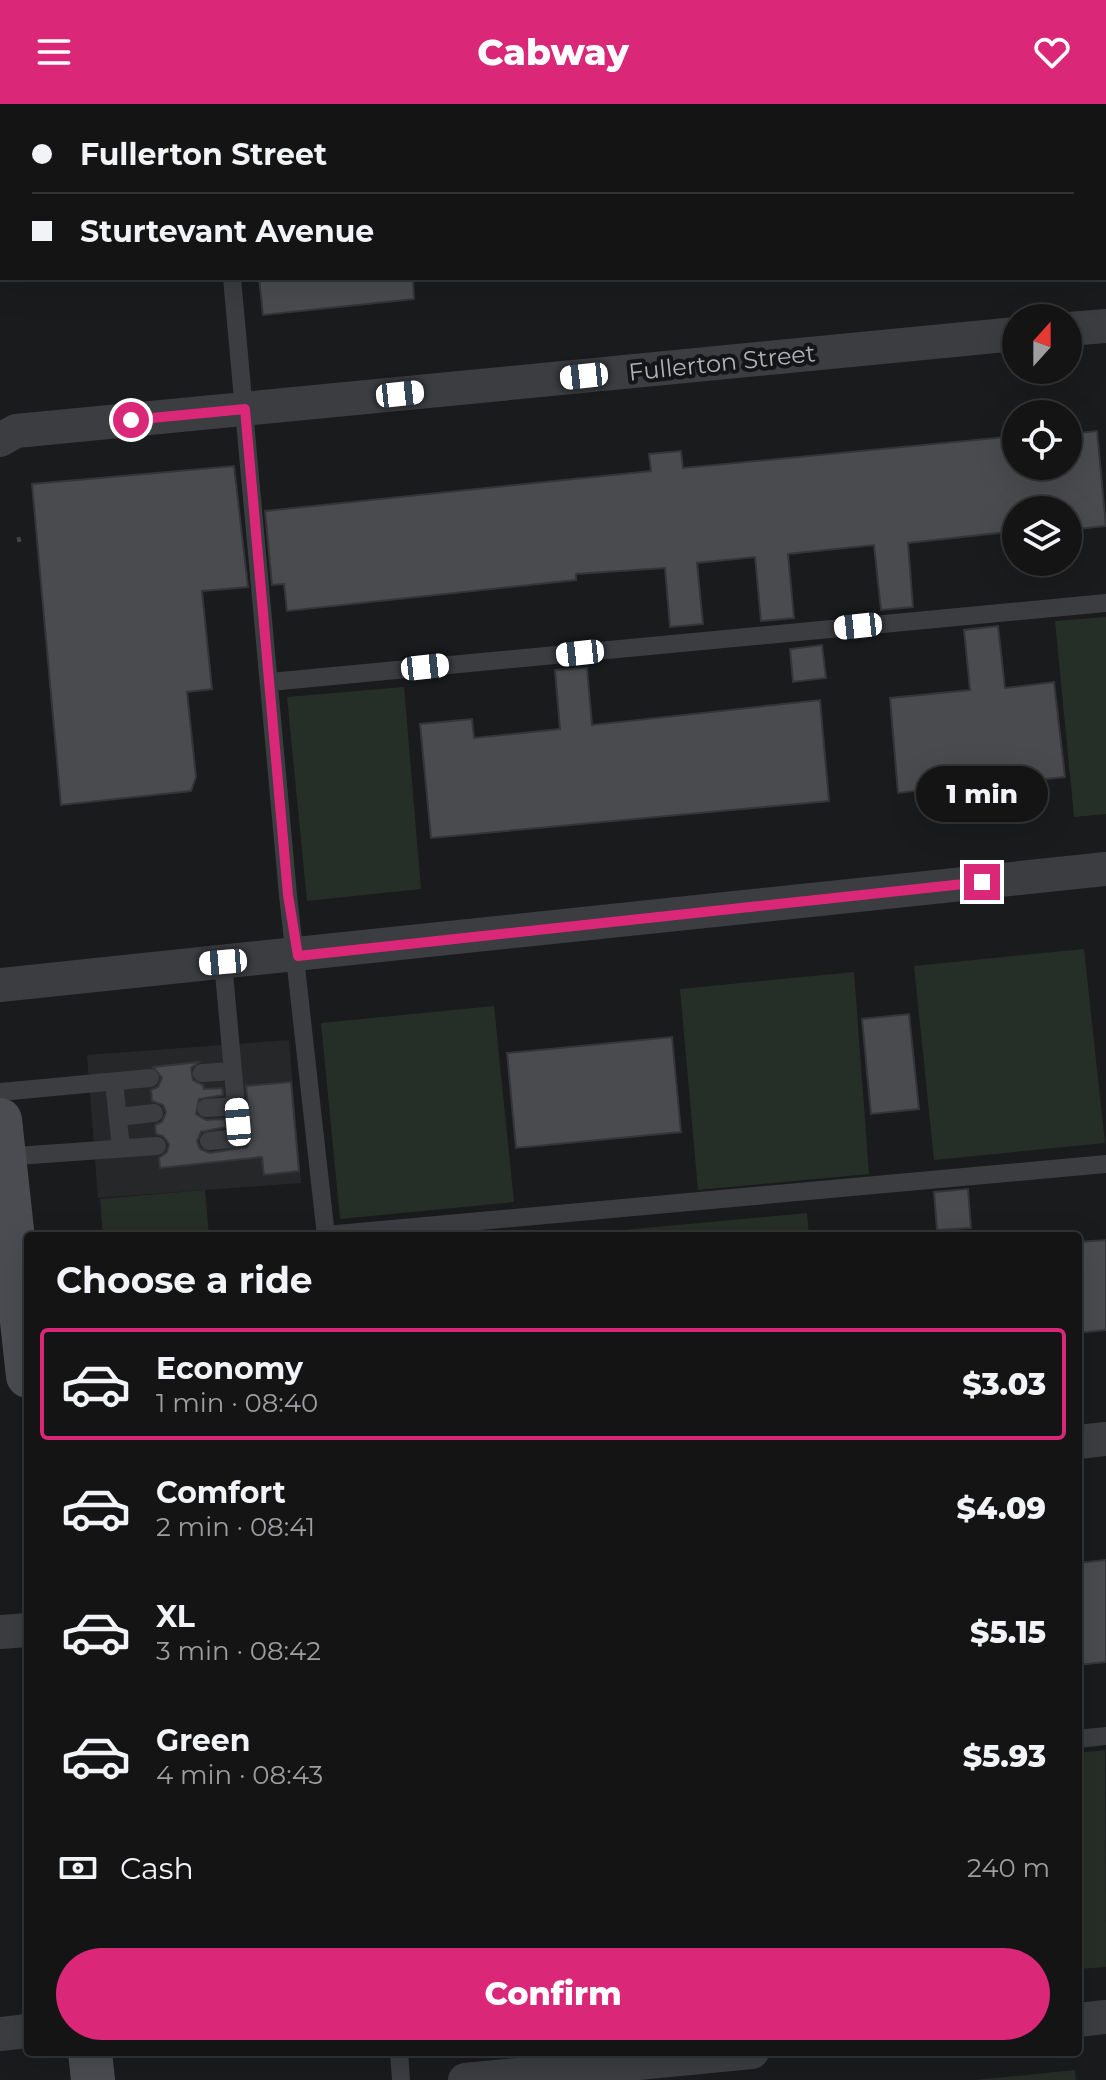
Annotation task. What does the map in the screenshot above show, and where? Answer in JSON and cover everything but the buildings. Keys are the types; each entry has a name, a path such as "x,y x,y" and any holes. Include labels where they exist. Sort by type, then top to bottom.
{"street":[{"path":"1082,328 1106,326"},
{"name":"Fullerton Street","path":"0,440 16,431 1002,335"},
{"path":"0,985 1106,869"},
{"path":"2,1138 24,1339"},
{"path":"1082,1442 1106,1439"},
{"path":"0,1632 24,1630"},
{"path":"1082,2020 1106,2017"},
{"path":"0,2034 24,2031"},
{"path":"90,2056 93,2080"},
{"path":"465,2080 711,2056"}],"lane":[{"path":"232,280 288,895 298,956 300,1019 326,1232"},
{"path":"270,682 1106,603"},
{"path":"209,1141 239,1138 223,962"},
{"path":"202,1073 233,1071"},
{"path":"0,1092 150,1078"},
{"path":"114,1082 121,1148"},
{"path":"206,1108 236,1106"},
{"path":"118,1117 154,1113"},
{"path":"2,1138 121,1148 157,1146"},
{"path":"369,1232 1106,1164"},
{"path":"1082,1739 1106,1736"},
{"path":"399,2056 401,2080"}],"path":[{"path":"17,540 26,538"}],"shaded area":[{"path":"1106,617 1106,814 1074,817 1055,621"},
{"path":"404,687 421,889 307,901 287,697"},
{"path":"1084,949 1105,1143 934,1160 914,966"},
{"path":"854,972 869,1174 698,1190 680,989"},
{"path":"494,1006 514,1202 340,1219 321,1023"},
{"path":"289,1040 301,1183 98,1198 87,1055"},
{"path":"205,1190 209,1232 103,1232 100,1199"},
{"path":"807,1213 809,1232 602,1232"},
{"path":"1105,1750 1106,1967 1082,1969 1082,1753"},
{"path":"1075,2070 1076,2080 975,2080"}],"route":[{"path":"131,420 245,409 288,895 298,956 982,882"}]}
